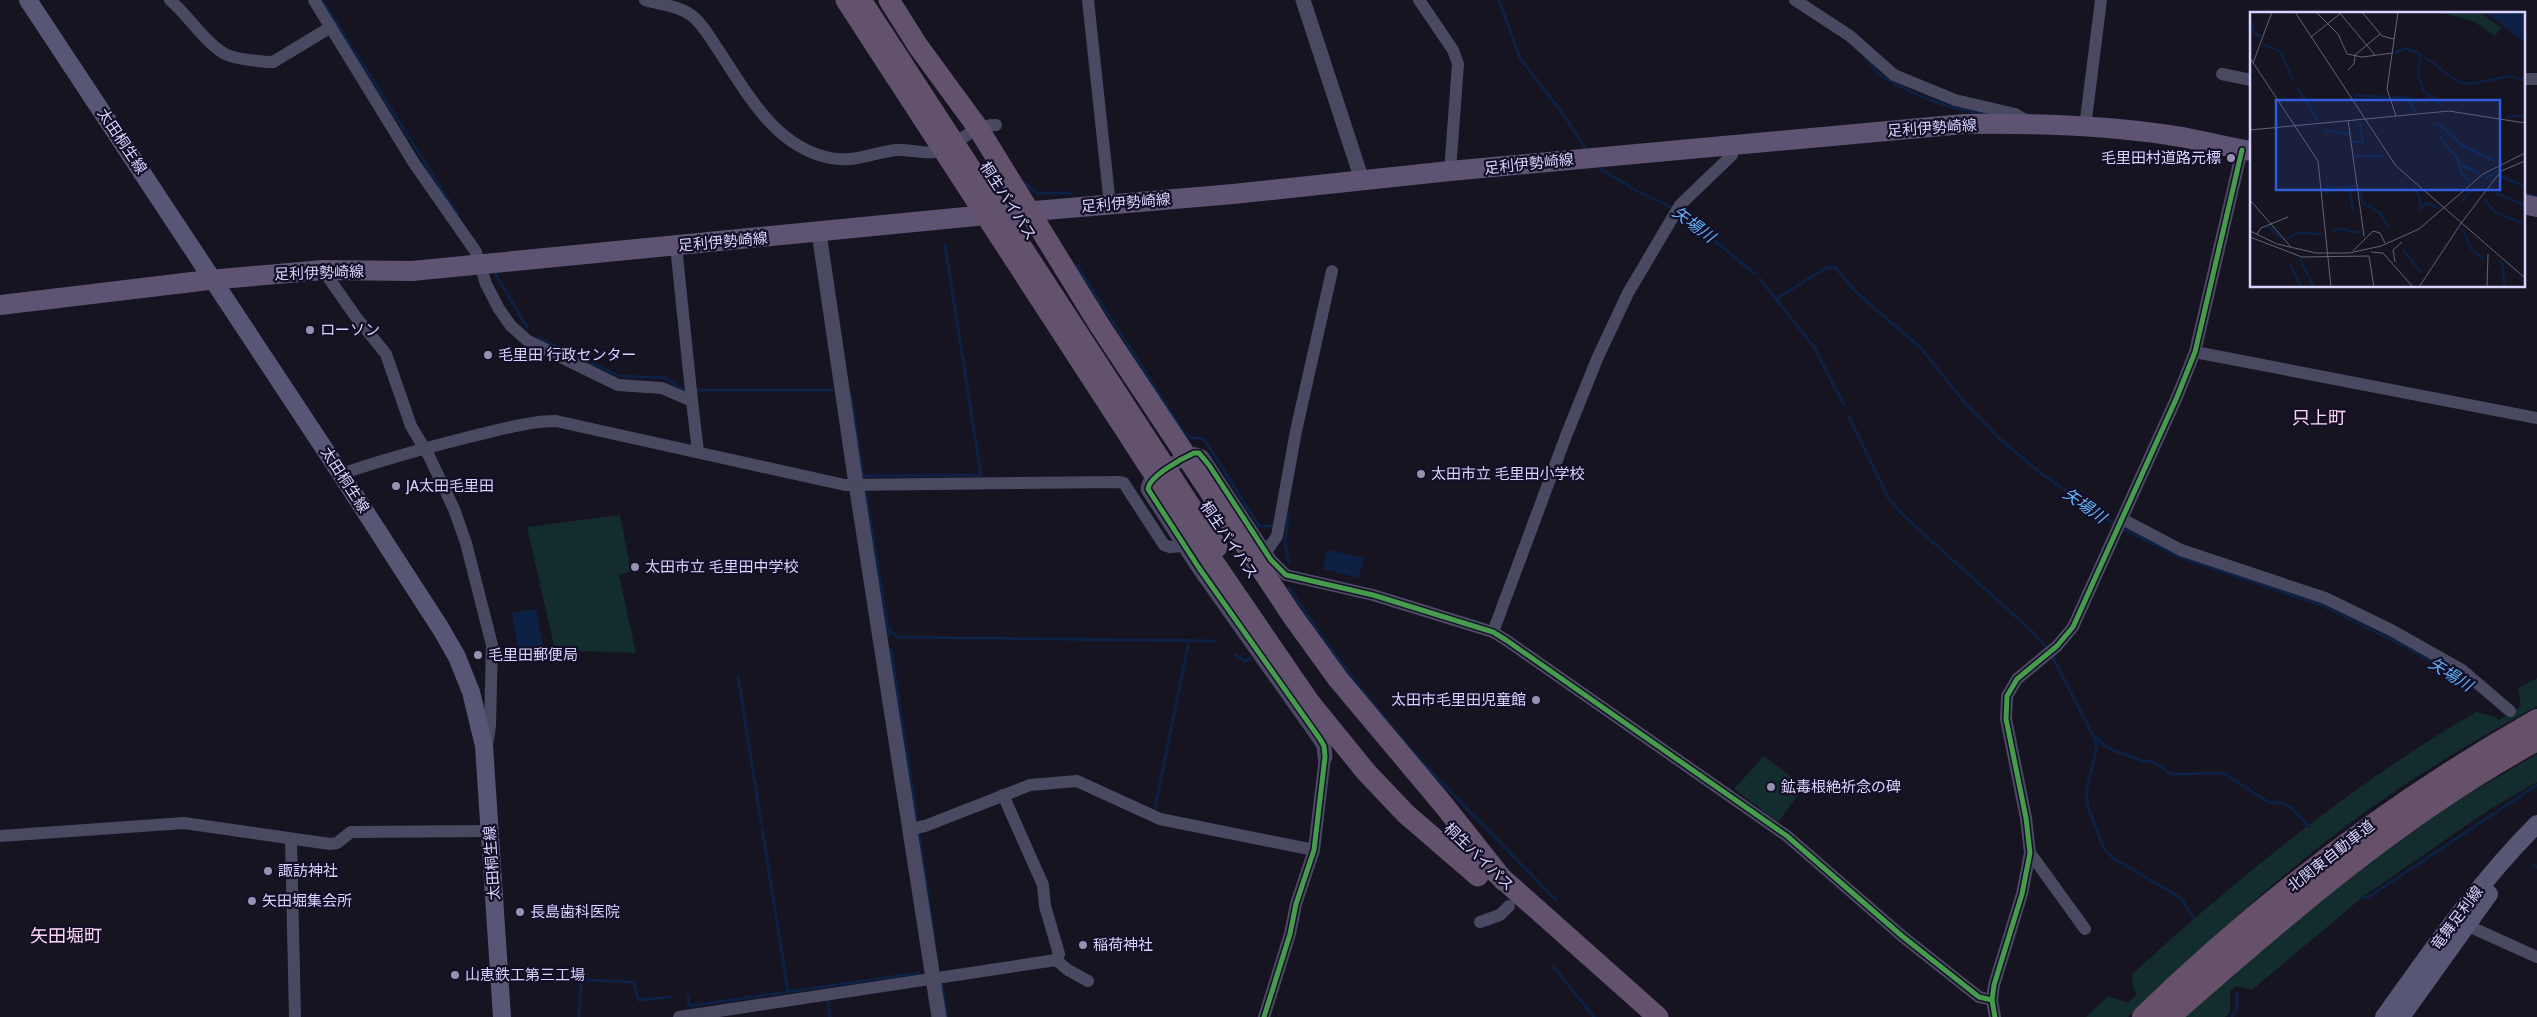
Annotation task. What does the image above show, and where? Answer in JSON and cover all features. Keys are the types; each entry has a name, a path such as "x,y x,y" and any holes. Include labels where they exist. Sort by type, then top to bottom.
{"highway":[{"path":"846,0 1156,476 1310,703 1367,773 1400,807 1478,876"},
{"name":"桐生バイパス","path":"861,0 1222,544 1357,723 1438,818 1504,881 1658,1017"},
{"name":"桐生バイパス","path":"877,0 1326,706 1430,827 1478,876 1509,906 1636,1017"},
{"path":"889,0 918,46 987,127 1030,212 1100,326 1225,517 1338,679 1442,803 1504,881"},
{"name":"北関東自動車道","path":"2144,1017 2204,961 2343,844 2454,769 2537,720"},
{"name":"北関東自動車道","path":"2170,1017 2285,915 2361,854 2433,802 2537,740"}],"main road":[{"name":"太田桐生線","path":"28,0 214,279 450,644 471,692 484,746 502,1017"},
{"name":"足利伊勢崎線","path":"0,305 214,279 323,270 412,271 479,263 819,233 986,215 1110,205 1450,171 1964,124 2085,127 2167,135 2247,150"},
{"path":"2524,204 2537,207"},
{"name":"竜舞足利線","path":"2384,1017 2456,917 2509,852 2537,824"},
{"name":"竜舞足利線","path":"2401,1017 2492,890 2537,836"}],"street":[{"path":"170,0 225,54 267,62 273,62 331,27"},
{"path":"314,0 414,163 476,252 486,284 499,309 512,326 528,341 618,385 662,388 691,393"},
{"path":"645,0 678,7 699,21 740,85 769,122 799,147 832,158 848,160 899,150 916,152 943,149 987,127"},
{"path":"1088,0 1110,205"},
{"path":"1303,0 1362,180"},
{"path":"1419,0 1453,50 1458,64 1450,171"},
{"path":"1794,0 1850,36 1894,75 1955,100 2015,114 2034,125"},
{"path":"2085,127 2101,0"},
{"path":"2222,74 2250,80"},
{"path":"2524,79 2537,79"},
{"path":"1493,632 1597,359 1628,293 1678,210 1732,155 1732,145"},
{"path":"1995,1017 1992,1000 1994,985 2022,894 2030,853 2026,818 2006,719 2008,696 2017,679 2057,646 2073,627 2122,520 2195,352 2247,150"},
{"path":"819,233 862,484 910,829 939,1017"},
{"path":"676,246 698,452"},
{"path":"323,270 386,354 411,426 440,478 466,543 492,645 489,736 484,746"},
{"path":"1266,552 1277,536 1296,431 1332,271"},
{"path":"2195,352 2537,418"},
{"path":"341,474 423,448 544,421 570,423 845,485 1124,483 1164,544 1170,547 1183,546"},
{"path":"1264,1017 1290,934 1296,904 1314,850 1325,757 1324,746 1183,546 1148,489 1148,485 1156,476 1194,453 1203,456 1266,552 1286,575 1373,596 1493,632 1786,836 1902,936 1978,997 1992,1000"},
{"path":"2122,520 2181,550 2325,598 2383,626 2462,670 2510,710"},
{"path":"910,829 925,826 1030,785 1077,781 1160,819 1314,850"},
{"path":"1003,796 1044,885 1046,906 1059,954 1056,960"},
{"path":"0,836 184,823 334,844 351,832 490,831"},
{"path":"291,839 295,1017"},
{"path":"2030,853 2085,929"},
{"path":"1480,922 1500,915 1509,906"},
{"path":"2475,929 2537,957"},
{"path":"679,1017 933,977 1056,960 1068,970 1088,981"}],"green space":[{"path":"620,515 631,571 619,575 636,653 555,650 527,527"},
{"path":"2537,678 2537,706 2423,773 2327,841 2268,889 2128,1017 2086,1017 2108,996 2128,1003 2137,994 2133,988 2132,974 2213,902 2340,801 2430,740 2476,712 2499,720 2521,706 2518,688"},
{"path":"2537,754 2537,782 2490,809 2364,896 2252,990 2237,986 2230,991 2230,1012 2225,1017 2184,1017 2317,901 2446,807"},
{"path":"1764,756 1804,787 1778,822 1734,789"}],"water":[{"path":"1327,550 1364,558 1359,578 1323,569"},
{"path":"536,609 543,647 518,651 512,613"}],"waterway":[{"path":"322,0 458,215"},
{"name":"矢場川","path":"1499,0 1520,58 1566,118 1586,150"},
{"path":"1865,57 1883,77 1907,90 1947,106 1988,114"},
{"name":"矢場川","path":"1601,169 1637,191 1673,208"},
{"path":"1022,181 1037,193 1071,193 1072,195"},
{"path":"2524,194 2537,197"},
{"name":"矢場川","path":"1679,211 1755,274"},
{"path":"863,476 981,475 945,245"},
{"path":"1077,266 1183,431 1189,437 1204,439 1259,526 1273,526"},
{"name":"矢場川","path":"1776,299 1826,268 1835,267 1857,293 1921,348 1966,404 2001,440 2042,474 2116,525"},
{"path":"493,270 527,327"},
{"path":"1760,279 1814,347 1844,405"},
{"path":"539,338 619,376 665,378 684,390"},
{"path":"693,390 833,390"},
{"path":"851,394 863,477"},
{"path":"1848,415 1889,499 1905,517 2034,633 2047,649"},
{"path":"865,488 889,635"},
{"path":"1288,516 1285,544 1289,563"},
{"name":"矢場川","path":"2121,528 2180,557 2321,605 2402,645 2460,677 2474,688"},
{"path":"1289,588 1354,680 1389,724 1442,783 1556,900"},
{"path":"888,628 897,637 1214,641"},
{"path":"1155,808 1189,641"},
{"path":"891,650 917,820"},
{"path":"2051,654 2096,741 2096,750 2086,793 2088,807 2104,849 2113,858 2176,895 2183,901 2193,917"},
{"path":"1236,655 1245,661 1250,659"},
{"path":"738,676 761,822"},
{"path":"2095,736 2104,745 2113,750 2143,761 2154,762 2171,774 2224,773 2268,802 2283,803 2293,809 2309,827"},
{"path":"2363,897 2367,898 2537,785"},
{"path":"762,827 788,992"},
{"path":"919,834 934,938"},
{"path":"1554,967 1594,1017"},
{"path":"688,996 689,1006 919,973"},
{"path":"579,1017 581,983 585,980 634,982 638,1000 670,997"},
{"path":"942,985 947,1017"},
{"path":"2232,1017 2237,1008 2237,993"},
{"path":"827,997 830,1017"}],"cycle path":[{"path":"1995,1017 1992,1000 1994,985 2022,894 2030,853 2026,818 2006,719 2007,696 2017,679 2057,646 2073,627 2177,397 2195,352 2242,150"},
{"path":"1264,1017 1290,934 1296,904 1314,850 1325,757 1324,746 1199,568 1148,489 1160,473 1194,453 1199,453 1209,465 1271,560 1286,575 1373,595 1493,632 1787,836 1902,936 1979,997 1992,1000"}],"place":[{"name":"毛里田村道路元標","path":"2231,158"},
{"name":"ローソン","path":"310,330"},
{"name":"毛里田 行政センター","path":"488,355"},
{"name":"太田市立 毛里田小学校","path":"1421,474"},
{"name":"JA太田毛里田","path":"396,486"},
{"name":"太田市立 毛里田中学校","path":"635,567"},
{"name":"毛里田郵便局","path":"478,655"},
{"name":"太田市毛里田児童館","path":"1536,700"},
{"name":"鉱毒根絶祈念の碑","path":"1771,787"},
{"name":"諏訪神社","path":"268,871"},
{"name":"矢田堀集会所","path":"252,901"},
{"name":"長島歯科医院","path":"520,912"},
{"name":"稲荷神社","path":"1083,945"},
{"name":"山恵鉄工第三工場","path":"455,975"}],"district":[{"name":"只上町","path":"2319,418"},
{"name":"矢田堀町","path":"66,936"}]}
